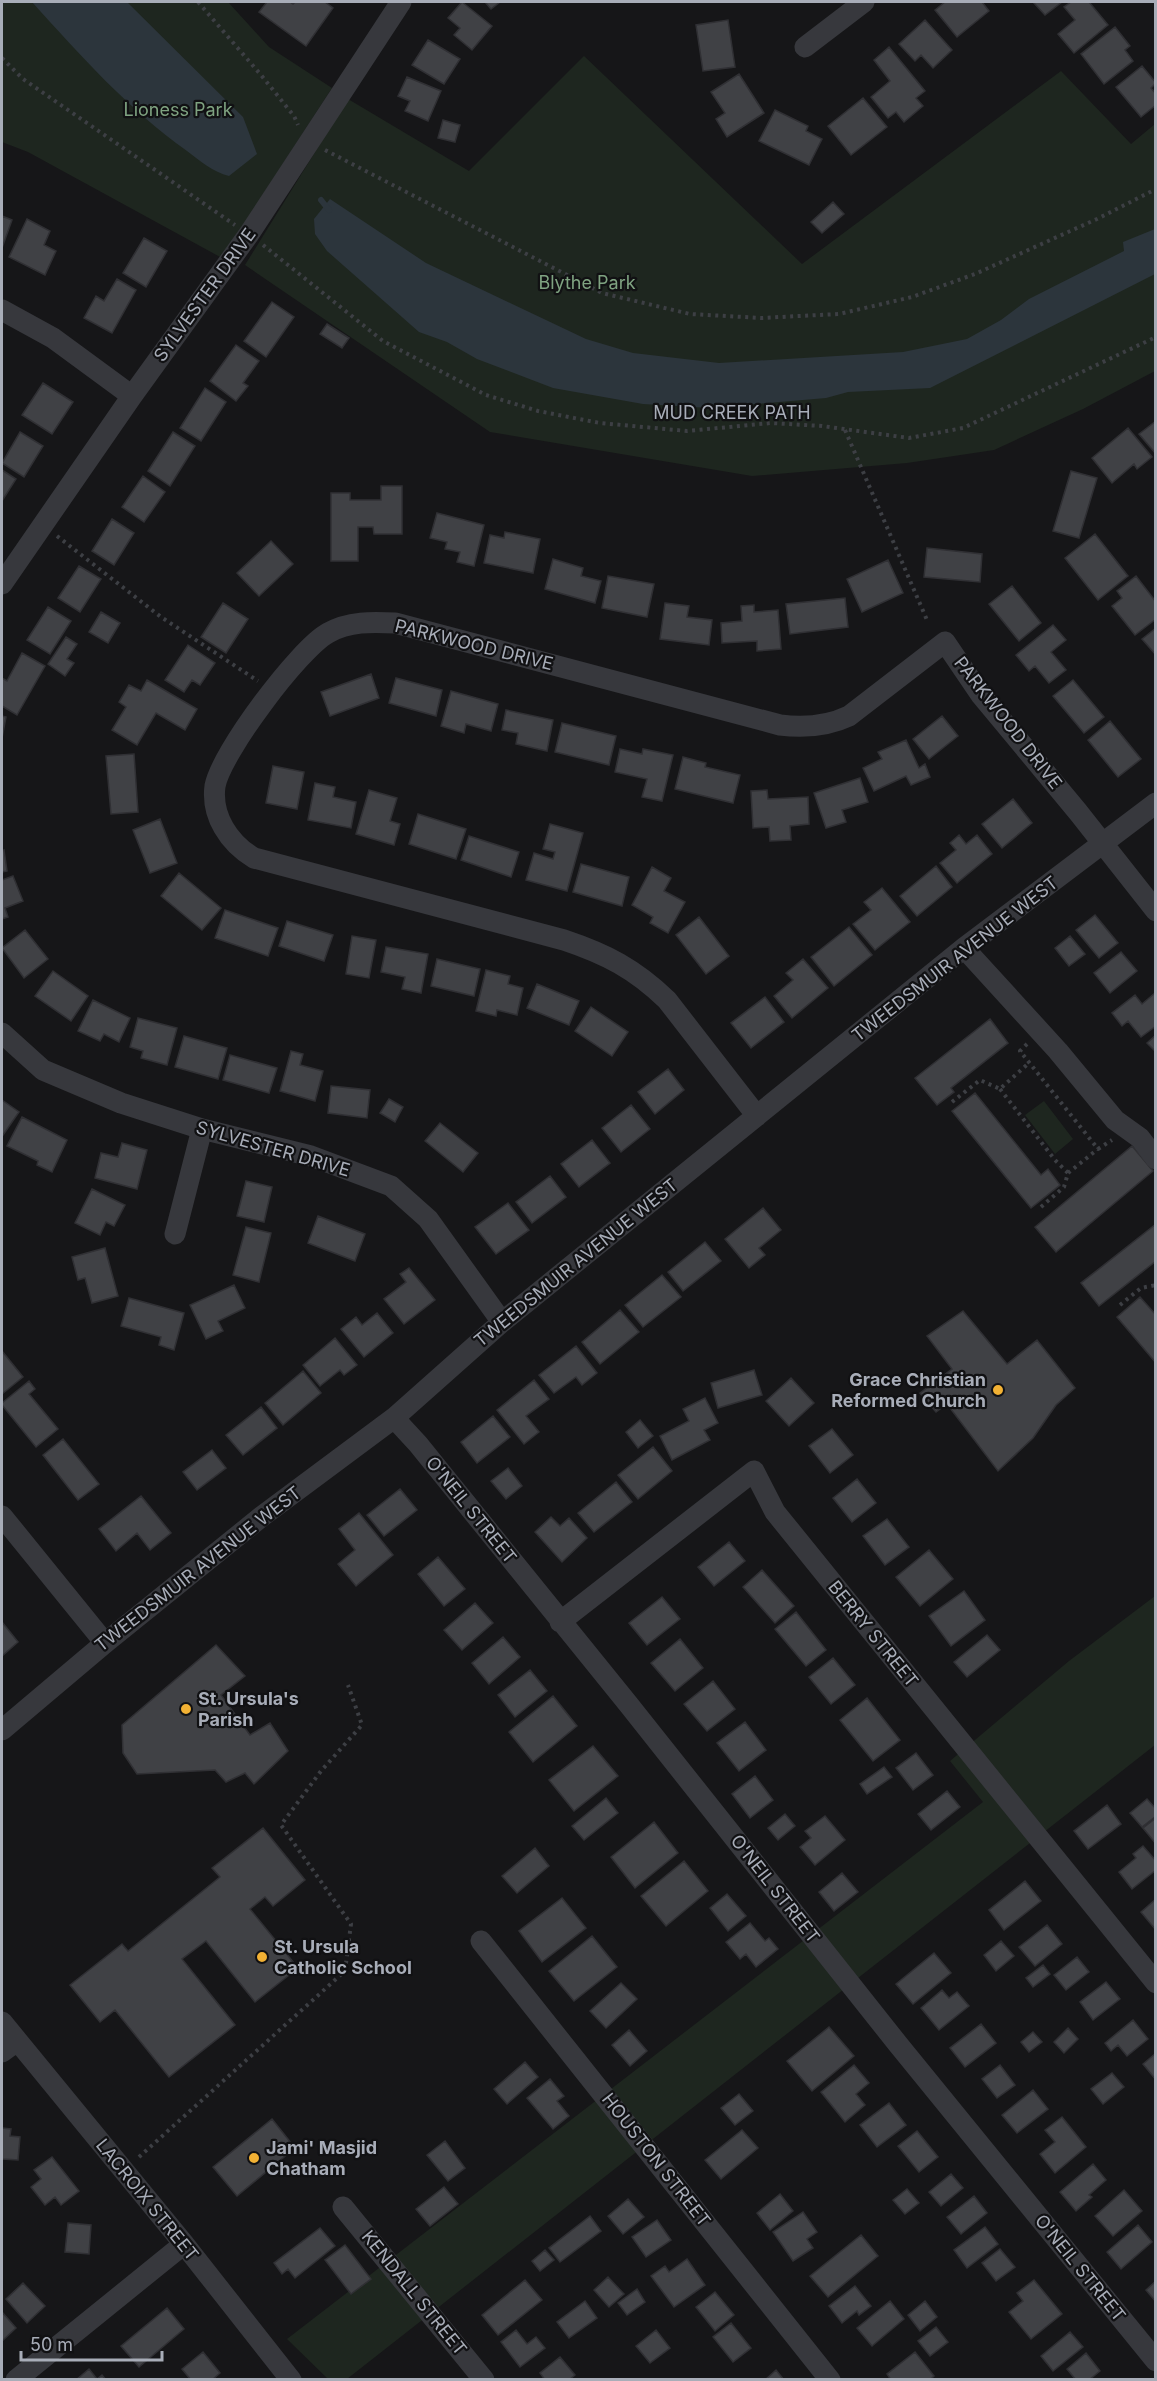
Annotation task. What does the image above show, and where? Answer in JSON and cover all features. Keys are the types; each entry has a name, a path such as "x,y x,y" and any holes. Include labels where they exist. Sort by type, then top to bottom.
{"street":[{"name":"SYLVESTER DRIVE","path":"2,584 132,396 249,234 400,2"},
{"path":"805,47 864,2"},
{"path":"2,310 53,338 132,396"},
{"name":"PARKWOOD DRIVE","path":"757,1116 667,1000 630,968 600,952 564,940 254,858 237,846 223,829 215,800 215,785 232,750 272,691 305,650 329,632 358,623 395,623 770,722 807,726 838,722 849,716 945,642 981,695 1103,844"},
{"name":"TWEEDSMUIR AVENUE WEST","path":"2,1730 105,1642 261,1517 394,1418 502,1322 964,948 1155,803"},
{"path":"1103,844 1155,911"},
{"path":"964,948 1058,1051 1115,1120 1140,1138 1155,1159"},
{"name":"SYLVESTER DRIVE","path":"2,1033 43,1070 121,1103 202,1130 310,1156 390,1186 428,1219 502,1322"},
{"path":"174,1233 202,1130"},
{"name":"O'NEIL STREET","path":"394,1418 418,1444 897,2043 1155,2361"},
{"name":"BERRY STREET","path":"560,1622 754,1471 775,1512 1155,1983"},
{"path":"2,1516 105,1642"},
{"name":"HOUSTON STREET","path":"481,1941 830,2379"},
{"name":"LACROIX STREET","path":"2,2022 9,2046 184,2244 291,2379"},
{"name":"KENDALL STREET","path":"343,2206 484,2379"},
{"path":"16,2379 184,2244"}],"path":[{"path":"198,2 287,108 308,142 602,293 690,314 761,318 838,314 912,297 975,274 1096,219 1155,189"},
{"name":"MUD CREEK PATH","path":"2,58 23,79 249,234 383,341 486,395 538,411 600,423 687,431 771,423 909,438 963,428 1155,337"},
{"path":"844,430 927,620"},
{"path":"42,526 161,617 272,691"},
{"path":"1000,1089 1029,1063"},
{"path":"952,1102 980,1080 1000,1089 1055,1161 1068,1173"},
{"path":"1041,1207 1064,1186 1068,1173 1098,1149"},
{"path":"1120,1305 1141,1288 1155,1285"},
{"path":"139,2157 345,1971 351,1924 281,1825 321,1771 362,1725 348,1685"}],"green space":[{"name":"Lioness Park","path":"2,2 228,2 269,47 332,88 222,258 28,152 2,142"},
{"name":"Blythe Park","path":"584,56 802,264 1061,71 1131,144 1155,124 1155,371 1083,409 994,450 907,463 752,476 490,432 245,265 348,99 469,171"},
{"path":"1044,1101 1073,1139 1055,1154 1025,1115"},
{"path":"1155,1596 1155,1745 347,2379 328,2379 287,2339 983,1802 950,1761 1069,1661"}],"shaded area":[{"path":"32,2 127,2 243,117 257,154 229,176 207,166 165,135 125,99"},
{"path":"330,199 426,263 586,339 633,353 719,363 903,352 967,339 1001,320 1029,299 1124,251 1123,242 1155,229 1155,274 930,388 848,392 826,398 710,408 643,404 553,388 477,359 447,342 419,332 327,251 315,234 314,219"}],"building":[{"path":"267,2 293,4 295,2 325,2 333,8 306,46 259,12"},
{"path":"462,2 492,26 472,50 454,35 460,28 448,18"},
{"path":"485,2 500,2 491,9"},
{"path":"945,2 982,2 989,11 957,37 935,10"},
{"path":"1033,2 1062,2 1045,15"},
{"path":"1071,2 1089,2 1108,25 1074,53 1058,34 1075,20 1064,7"},
{"path":"728,20 735,67 703,71 696,25"},
{"path":"925,20 952,50 933,68 921,55 915,61 899,44"},
{"path":"1115,27 1130,46 1125,50 1133,61 1104,84 1081,54"},
{"path":"428,40 460,59 444,84 412,65"},
{"path":"889,47 925,91 916,98 923,106 904,122 896,112 888,118 871,97 890,81 874,60"},
{"path":"1142,66 1156,83 1151,88 1156,94 1156,105 1141,117 1116,87"},
{"path":"739,74 764,113 727,137 716,119 725,113 711,92"},
{"path":"407,77 441,91 428,121 405,111 410,101 398,96"},
{"path":"863,98 887,127 851,155 828,126"},
{"path":"775,110 808,126 806,131 822,139 809,165 759,141"},
{"path":"443,120 460,125 455,142 438,138"},
{"path":"833,202 844,214 822,233 811,222"},
{"path":"2,216 12,220 2,248"},
{"path":"27,219 50,231 44,245 56,251 45,275 9,257"},
{"path":"144,238 167,251 146,287 123,273"},
{"path":"117,279 136,290 112,333 84,318 96,296 104,301"},
{"path":"272,302 294,317 266,357 244,341"},
{"path":"327,324 349,338 342,348 320,334"},
{"path":"236,345 259,361 243,383 248,386 236,401 210,381"},
{"path":"43,383 73,402 52,434 22,415"},
{"path":"205,388 226,402 201,441 180,428"},
{"path":"1156,421 1156,454 1139,434"},
{"path":"1128,428 1152,457 1137,469 1134,464 1112,483 1092,458"},
{"path":"20,432 43,446 24,477 2,463"},
{"path":"173,432 195,446 170,486 148,471"},
{"path":"2,470 16,479 2,501"},
{"path":"1071,471 1097,478 1079,538 1053,531"},
{"path":"143,476 165,492 144,522 122,507"},
{"path":"381,486 402,486 402,534 374,534 373,527 358,527 358,561 331,561 331,493 350,493 350,500 381,500"},
{"path":"437,513 484,525 474,566 457,562 460,552 445,549 447,542 430,538"},
{"path":"112,519 134,533 114,565 92,551"},
{"path":"505,532 540,539 533,573 484,563 490,535 504,538"},
{"path":"1095,534 1128,576 1098,600 1065,558"},
{"path":"271,541 293,564 259,596 237,573"},
{"path":"927,548 982,554 980,582 924,577"},
{"path":"553,559 583,568 581,576 601,581 595,603 545,589"},
{"path":"888,560 903,593 862,612 847,579"},
{"path":"79,566 101,579 80,612 58,598"},
{"path":"608,576 654,584 647,617 602,608"},
{"path":"1136,576 1156,602 1156,619 1135,635 1112,606 1122,598 1117,591"},
{"path":"1012,586 1041,623 1019,641 989,604"},
{"path":"845,598 848,627 790,634 786,604"},
{"path":"223,603 248,619 226,653 201,637"},
{"path":"665,603 689,606 687,617 712,620 709,645 660,639"},
{"path":"754,605 754,612 778,610 781,649 757,651 757,641 722,643 721,623 742,621 741,606"},
{"path":"48,607 71,621 50,654 27,640"},
{"path":"101,612 120,623 108,643 89,632"},
{"path":"1053,625 1066,640 1051,652 1066,670 1049,683 1035,666 1029,671 1016,655"},
{"path":"1156,628 1156,655 1142,639"},
{"path":"66,637 77,644 67,659 74,663 65,676 48,664"},
{"path":"188,645 215,663 200,685 192,680 184,692 165,680"},
{"path":"22,653 45,666 17,715 2,706 2,678 7,681"},
{"path":"371,674 379,698 330,716 321,692"},
{"path":"396,678 442,690 436,716 389,703"},
{"path":"147,680 197,709 185,730 156,713 137,745 112,730 126,707 119,702 129,685 141,691"},
{"path":"1073,680 1104,717 1084,733 1053,696"},
{"path":"451,691 498,704 491,731 466,724 464,733 441,726"},
{"path":"506,710 553,720 547,751 516,744 518,733 502,730"},
{"path":"2,716 6,717 2,738"},
{"path":"942,716 958,736 929,759 913,739"},
{"path":"1110,721 1141,759 1118,777 1088,740"},
{"path":"562,723 616,736 609,765 555,752"},
{"path":"906,740 919,768 925,764 930,777 911,785 906,776 874,791 863,768 882,759 878,752"},
{"path":"620,749 642,754 643,749 673,755 662,801 642,797 647,779 615,772"},
{"path":"134,754 138,812 111,814 106,756"},
{"path":"683,757 706,763 705,767 740,775 733,803 675,789"},
{"path":"273,766 304,772 297,809 266,803"},
{"path":"860,778 868,802 842,810 846,822 826,828 814,793"},
{"path":"315,783 335,787 333,797 356,802 351,828 308,820"},
{"path":"369,790 397,798 390,821 400,824 394,845 356,834"},
{"path":"767,790 768,799 808,797 809,824 790,826 791,840 770,841 769,827 753,828 751,791"},
{"path":"1013,799 1032,823 1002,848 982,824"},
{"path":"418,814 466,829 456,859 409,844"},
{"path":"160,819 177,863 150,873 133,830"},
{"path":"550,824 583,833 567,891 526,880 534,853 553,859 555,852 543,849"},
{"path":"959,835 966,844 977,835 992,854 957,883 940,863 956,850 950,843"},
{"path":"469,836 519,852 511,877 461,860"},
{"path":"4,850 7,871 2,872 2,851"},
{"path":"581,864 629,877 622,906 573,892"},
{"path":"936,866 952,887 917,916 900,896"},
{"path":"652,867 671,878 664,891 685,902 668,933 650,923 653,917 632,905"},
{"path":"179,873 221,908 202,930 161,896"},
{"path":"13,876 23,901 5,908 8,917 2,919 2,880"},
{"path":"882,888 910,922 875,950 853,924 871,910 864,902"},
{"path":"225,910 278,928 268,956 215,938"},
{"path":"1095,915 1118,943 1099,958 1076,930"},
{"path":"699,917 729,956 706,974 676,935"},
{"path":"287,921 333,935 324,961 279,946"},
{"path":"849,927 872,955 834,986 811,957"},
{"path":"25,930 48,959 24,978 2,948"},
{"path":"352,936 376,940 369,978 346,974"},
{"path":"1070,936 1085,954 1069,966 1055,948"},
{"path":"386,947 428,954 421,993 402,989 405,977 381,972"},
{"path":"1121,952 1137,971 1110,993 1094,973"},
{"path":"437,959 480,969 474,996 431,986"},
{"path":"803,959 828,988 792,1018 774,996 793,980 786,973"},
{"path":"486,970 510,976 508,984 523,988 517,1015 497,1010 496,1016 476,1011"},
{"path":"53,971 88,996 71,1021 35,996"},
{"path":"537,984 579,1001 569,1025 527,1008"},
{"path":"1155,993 1156,1026 1141,1037 1128,1021 1122,1026 1112,1013 1135,995 1142,1004"},
{"path":"765,997 784,1022 751,1048 731,1023"},
{"path":"93,1000 130,1018 119,1042 104,1034 100,1041 78,1031"},
{"path":"591,1007 628,1032 612,1056 575,1031"},
{"path":"138,1018 177,1028 167,1065 141,1058 143,1051 130,1047"},
{"path":"990,1019 1008,1043 951,1088 954,1092 937,1105 915,1078"},
{"path":"1156,1035 1156,1052 1147,1043"},
{"path":"184,1036 227,1048 218,1079 175,1067"},
{"path":"291,1051 303,1054 300,1065 323,1071 315,1101 280,1091"},
{"path":"230,1055 277,1068 269,1093 223,1080"},
{"path":"668,1069 684,1090 655,1114 638,1092"},
{"path":"331,1086 370,1090 367,1118 328,1113"},
{"path":"975,1093 1041,1175 1048,1169 1060,1185 1031,1208 952,1111"},
{"path":"389,1099 403,1107 395,1122 380,1113"},
{"path":"2,1100 19,1112 3,1135 2,1134"},
{"path":"631,1105 650,1129 621,1152 602,1128"},
{"path":"22,1117 67,1140 52,1172 37,1165 38,1161 7,1146"},
{"path":"440,1123 478,1153 463,1172 425,1141"},
{"path":"592,1140 610,1163 579,1187 561,1164"},
{"path":"122,1143 147,1150 137,1189 95,1178 101,1153 118,1157"},
{"path":"1132,1146 1153,1171 1056,1252 1035,1227"},
{"path":"550,1176 566,1197 532,1223 516,1202"},
{"path":"246,1181 272,1187 264,1222 237,1216"},
{"path":"92,1189 125,1205 114,1226 106,1222 100,1235 75,1223"},
{"path":"508,1203 529,1230 496,1254 475,1227"},
{"path":"763,1208 781,1230 759,1248 765,1255 749,1268 725,1239"},
{"path":"318,1216 365,1234 355,1261 308,1243"},
{"path":"1156,1224 1156,1261 1099,1306 1081,1283"},
{"path":"246,1227 271,1233 259,1282 233,1275"},
{"path":"705,1242 721,1261 683,1291 668,1272"},
{"path":"105,1248 118,1296 92,1303 85,1278 78,1280 72,1257"},
{"path":"409,1268 435,1300 404,1324 384,1299 406,1282 400,1274"},
{"path":"662,1275 681,1297 643,1327 625,1305"},
{"path":"234,1285 245,1308 218,1321 223,1331 206,1339 190,1305"},
{"path":"1140,1297 1156,1315 1156,1363 1117,1317"},
{"path":"129,1298 184,1313 174,1350 159,1345 161,1337 121,1326"},
{"path":"620,1310 639,1332 600,1364 582,1342"},
{"name":"Grace Christian Reformed Church","path":"963,1311 1007,1364 1037,1340 1075,1388 1056,1405 1033,1438 998,1471 947,1404 936,1412 920,1393 952,1369 927,1336"},
{"path":"377,1313 393,1333 364,1357 341,1329 356,1317 362,1325"},
{"path":"335,1338 357,1365 344,1375 340,1370 320,1386 303,1365"},
{"path":"576,1346 597,1373 582,1385 576,1377 554,1393 539,1375"},
{"path":"2,1351 23,1377 2,1394"},
{"path":"754,1370 762,1395 718,1408 711,1383"},
{"path":"303,1371 321,1393 283,1425 265,1403"},
{"path":"791,1378 814,1403 789,1426 766,1401"},
{"path":"534,1380 549,1399 526,1416 539,1432 524,1444 497,1410"},
{"path":"29,1381 35,1389 29,1394 58,1429 36,1447 2,1405"},
{"path":"705,1398 718,1423 704,1430 710,1440 672,1460 660,1436 689,1421 683,1409"},
{"path":"261,1407 277,1428 243,1455 226,1435"},
{"path":"493,1416 510,1437 477,1463 461,1442"},
{"path":"640,1420 653,1436 638,1448 626,1432"},
{"path":"832,1429 853,1455 830,1473 809,1446"},
{"path":"63,1439 99,1484 78,1500 43,1455"},
{"path":"653,1447 672,1471 638,1499 618,1475"},
{"path":"212,1450 226,1468 197,1490 183,1472"},
{"path":"508,1468 522,1486 506,1499 491,1481"},
{"path":"857,1479 876,1503 852,1522 833,1498"},
{"path":"616,1482 632,1502 594,1532 578,1513"},
{"path":"400,1489 417,1510 384,1536 367,1515"},
{"path":"141,1496 171,1533 150,1550 137,1533 116,1551 99,1529"},
{"path":"359,1513 393,1555 356,1586 338,1564 355,1550 339,1529"},
{"path":"551,1517 560,1526 569,1518 587,1538 562,1562 535,1532"},
{"path":"887,1519 909,1547 885,1565 863,1536"},
{"path":"729,1542 745,1561 714,1586 698,1567"},
{"path":"929,1550 953,1579 920,1606 896,1577"},
{"path":"438,1557 465,1589 444,1606 418,1574"},
{"path":"762,1570 794,1606 775,1623 743,1587"},
{"path":"964,1591 985,1620 951,1646 929,1616"},
{"path":"662,1597 680,1619 647,1645 629,1623"},
{"path":"475,1603 493,1623 462,1650 444,1630"},
{"path":"796,1612 826,1650 806,1666 775,1629"},
{"path":"2,1622 18,1642 2,1656"},
{"path":"987,1635 1000,1650 967,1677 954,1662"},
{"path":"503,1637 520,1657 489,1684 472,1663"},
{"path":"680,1639 703,1668 675,1691 651,1663"},
{"name":"St. Ursula's Parish","path":"216,1645 245,1676 221,1695 250,1735 270,1723 288,1751 254,1784 245,1773 226,1782 215,1770 137,1774 123,1753 122,1725"},
{"path":"833,1658 855,1685 831,1704 809,1677"},
{"path":"530,1670 547,1691 515,1717 498,1695"},
{"path":"713,1681 735,1709 707,1731 684,1704"},
{"path":"553,1696 577,1726 533,1762 509,1732"},
{"path":"867,1698 900,1740 873,1761 840,1720"},
{"path":"745,1722 766,1750 739,1771 717,1743"},
{"path":"593,1746 618,1776 574,1811 549,1780"},
{"path":"916,1753 933,1775 913,1790 896,1768"},
{"path":"884,1767 892,1777 867,1794 860,1784"},
{"path":"755,1776 773,1800 750,1818 732,1794"},
{"path":"947,1791 960,1807 931,1830 918,1814"},
{"path":"606,1798 618,1813 584,1840 572,1826"},
{"path":"1147,1799 1156,1809 1156,1816 1142,1827 1130,1813"},
{"path":"1107,1805 1121,1824 1088,1849 1074,1831"},
{"path":"785,1814 795,1826 778,1840 768,1828"},
{"path":"825,1816 845,1840 815,1865 800,1847 811,1838 805,1831"},
{"path":"1156,1818 1156,1844 1143,1828"},
{"path":"654,1822 678,1853 635,1888 611,1857"},
{"path":"263,1828 305,1880 273,1906 265,1897 250,1909 298,1968 255,2002 206,1941 182,1959 235,2025 169,2077 115,2010 100,2022 70,1985 122,1944 128,1951 220,1877 212,1868"},
{"path":"1143,1846 1156,1861 1156,1870 1132,1889 1119,1872 1136,1858 1133,1854"},
{"path":"535,1848 549,1866 517,1893 502,1876"},
{"path":"684,1861 708,1891 666,1926 641,1896"},
{"path":"842,1873 858,1892 834,1911 819,1892"},
{"path":"1025,1881 1041,1901 1004,1930 989,1910"},
{"path":"727,1894 746,1916 728,1931 710,1908"},
{"path":"562,1898 586,1928 542,1962 519,1931"},
{"path":"1156,1899 1156,1928 1155,1929 1141,1912"},
{"path":"750,1923 765,1941 769,1938 778,1949 756,1967 746,1954 740,1959 726,1942"},
{"path":"1047,1925 1062,1944 1035,1966 1019,1947"},
{"path":"592,1936 617,1967 574,2001 549,1971"},
{"path":"1001,1941 1014,1956 996,1971 984,1955"},
{"path":"934,1953 951,1973 913,2004 896,1984"},
{"path":"1077,1957 1089,1972 1066,1990 1054,1975"},
{"path":"1043,1965 1050,1974 1033,1987 1026,1978"},
{"path":"1106,1982 1120,1999 1093,2020 1080,2002"},
{"path":"621,1983 637,1999 606,2028 590,2011"},
{"path":"942,1990 949,1998 957,1992 969,2006 939,2030 921,2008"},
{"path":"1133,2020 1148,2039 1127,2056 1118,2045 1111,2051 1105,2043"},
{"path":"981,2024 996,2043 965,2067 950,2048"},
{"path":"829,2027 854,2056 812,2091 787,2061"},
{"path":"1068,2028 1078,2039 1064,2053 1054,2042"},
{"path":"629,2030 647,2051 630,2066 612,2045"},
{"path":"1033,2032 1042,2042 1029,2052 1021,2042"},
{"path":"1156,2053 1156,2080 1143,2064"},
{"path":"525,2062 538,2077 507,2104 494,2089"},
{"path":"854,2065 869,2083 856,2094 865,2105 845,2122 821,2092"},
{"path":"1000,2065 1015,2085 997,2098 982,2079"},
{"path":"1112,2073 1124,2087 1103,2104 1091,2089"},
{"path":"550,2079 564,2096 557,2101 569,2116 553,2129 527,2098"},
{"path":"1033,2090 1048,2109 1017,2133 1002,2115"},
{"path":"739,2094 753,2111 735,2125 721,2108"},
{"path":"889,2103 906,2125 877,2147 860,2125"},
{"path":"1062,2117 1086,2147 1055,2173 1040,2154 1055,2142 1045,2130"},
{"name":"Jami' Masjid Chatham","path":"272,2119 295,2148 237,2196 213,2167"},
{"path":"2,2128 11,2129 10,2136 20,2137 18,2160 2,2159"},
{"path":"742,2130 758,2148 721,2179 705,2160"},
{"path":"917,2131 938,2157 919,2172 898,2146"},
{"path":"445,2141 465,2168 448,2181 427,2155"},
{"path":"52,2157 79,2191 61,2205 55,2197 45,2205 31,2187 41,2179 34,2170"},
{"path":"1093,2164 1106,2180 1076,2211 1060,2192"},
{"path":"951,2174 963,2188 941,2206 929,2192"},
{"path":"444,2187 458,2204 430,2226 416,2209"},
{"path":"907,2189 919,2203 905,2214 893,2200"},
{"path":"1124,2190 1142,2211 1113,2236 1095,2216"},
{"path":"780,2194 793,2211 770,2230 757,2213"},
{"path":"974,2196 987,2213 961,2234 947,2217"},
{"path":"628,2199 644,2217 623,2234 608,2216"},
{"path":"803,2212 817,2232 807,2239 813,2248 793,2261 773,2232"},
{"path":"590,2216 601,2231 560,2262 549,2248"},
{"path":"657,2220 671,2240 646,2257 632,2237"},
{"path":"68,2223 91,2225 89,2254 65,2252"},
{"path":"1138,2225 1152,2242 1121,2269 1107,2252"},
{"path":"985,2227 998,2244 967,2268 954,2250"},
{"path":"320,2228 335,2246 295,2278 288,2269 282,2274 274,2263"},
{"path":"861,2235 878,2256 828,2297 810,2276"},
{"path":"345,2245 371,2279 351,2294 325,2260"},
{"path":"1000,2249 1015,2267 996,2281 982,2263"},
{"path":"545,2250 554,2260 540,2271 532,2261"},
{"path":"687,2259 705,2285 674,2307 651,2276 665,2266 669,2272"},
{"path":"608,2277 624,2294 609,2307 594,2290"},
{"path":"525,2280 542,2300 498,2335 482,2315"},
{"path":"1034,2280 1062,2314 1031,2339 1009,2312 1023,2301 1017,2293"},
{"path":"1156,2281 1156,2302 1146,2290"},
{"path":"23,2283 45,2306 27,2323 6,2299"},
{"path":"855,2286 871,2306 859,2315 857,2311 842,2323 829,2306"},
{"path":"637,2289 645,2302 627,2315 618,2303"},
{"path":"715,2292 734,2315 715,2331 696,2307"},
{"path":"585,2301 597,2318 569,2338 557,2322"},
{"path":"890,2301 904,2319 872,2346 857,2328"},
{"path":"925,2301 937,2317 920,2331 908,2315"},
{"path":"167,2308 184,2329 139,2367 121,2346"},
{"path":"2,2312 16,2328 2,2341"},
{"path":"731,2323 751,2348 733,2362 713,2337"},
{"path":"936,2327 948,2342 930,2356 918,2341"},
{"path":"516,2330 527,2344 536,2337 545,2348 520,2367 501,2342"},
{"path":"656,2330 670,2348 650,2363 636,2346"},
{"path":"1070,2332 1083,2347 1053,2371 1041,2356"},
{"path":"203,2352 220,2373 212,2380 191,2380 182,2369"},
{"path":"915,2352 934,2376 930,2380 891,2380 887,2374"},
{"path":"1086,2353 1100,2371 1089,2380 1076,2380 1067,2369"},
{"path":"560,2357 575,2375 569,2380 545,2380 540,2373"},
{"path":"89,2369 97,2379 102,2375 106,2380 76,2380"},
{"path":"776,2370 784,2380 765,2380"}],"waterway":[{"path":"321,200 329,210"}],"place":[{"name":"Grace Christian Reformed Church","path":"998,1390"},
{"name":"St. Ursula's Parish","path":"186,1709"},
{"name":"St. Ursula Catholic School","path":"262,1957"},
{"name":"Jami' Masjid Chatham","path":"254,2158"}]}
